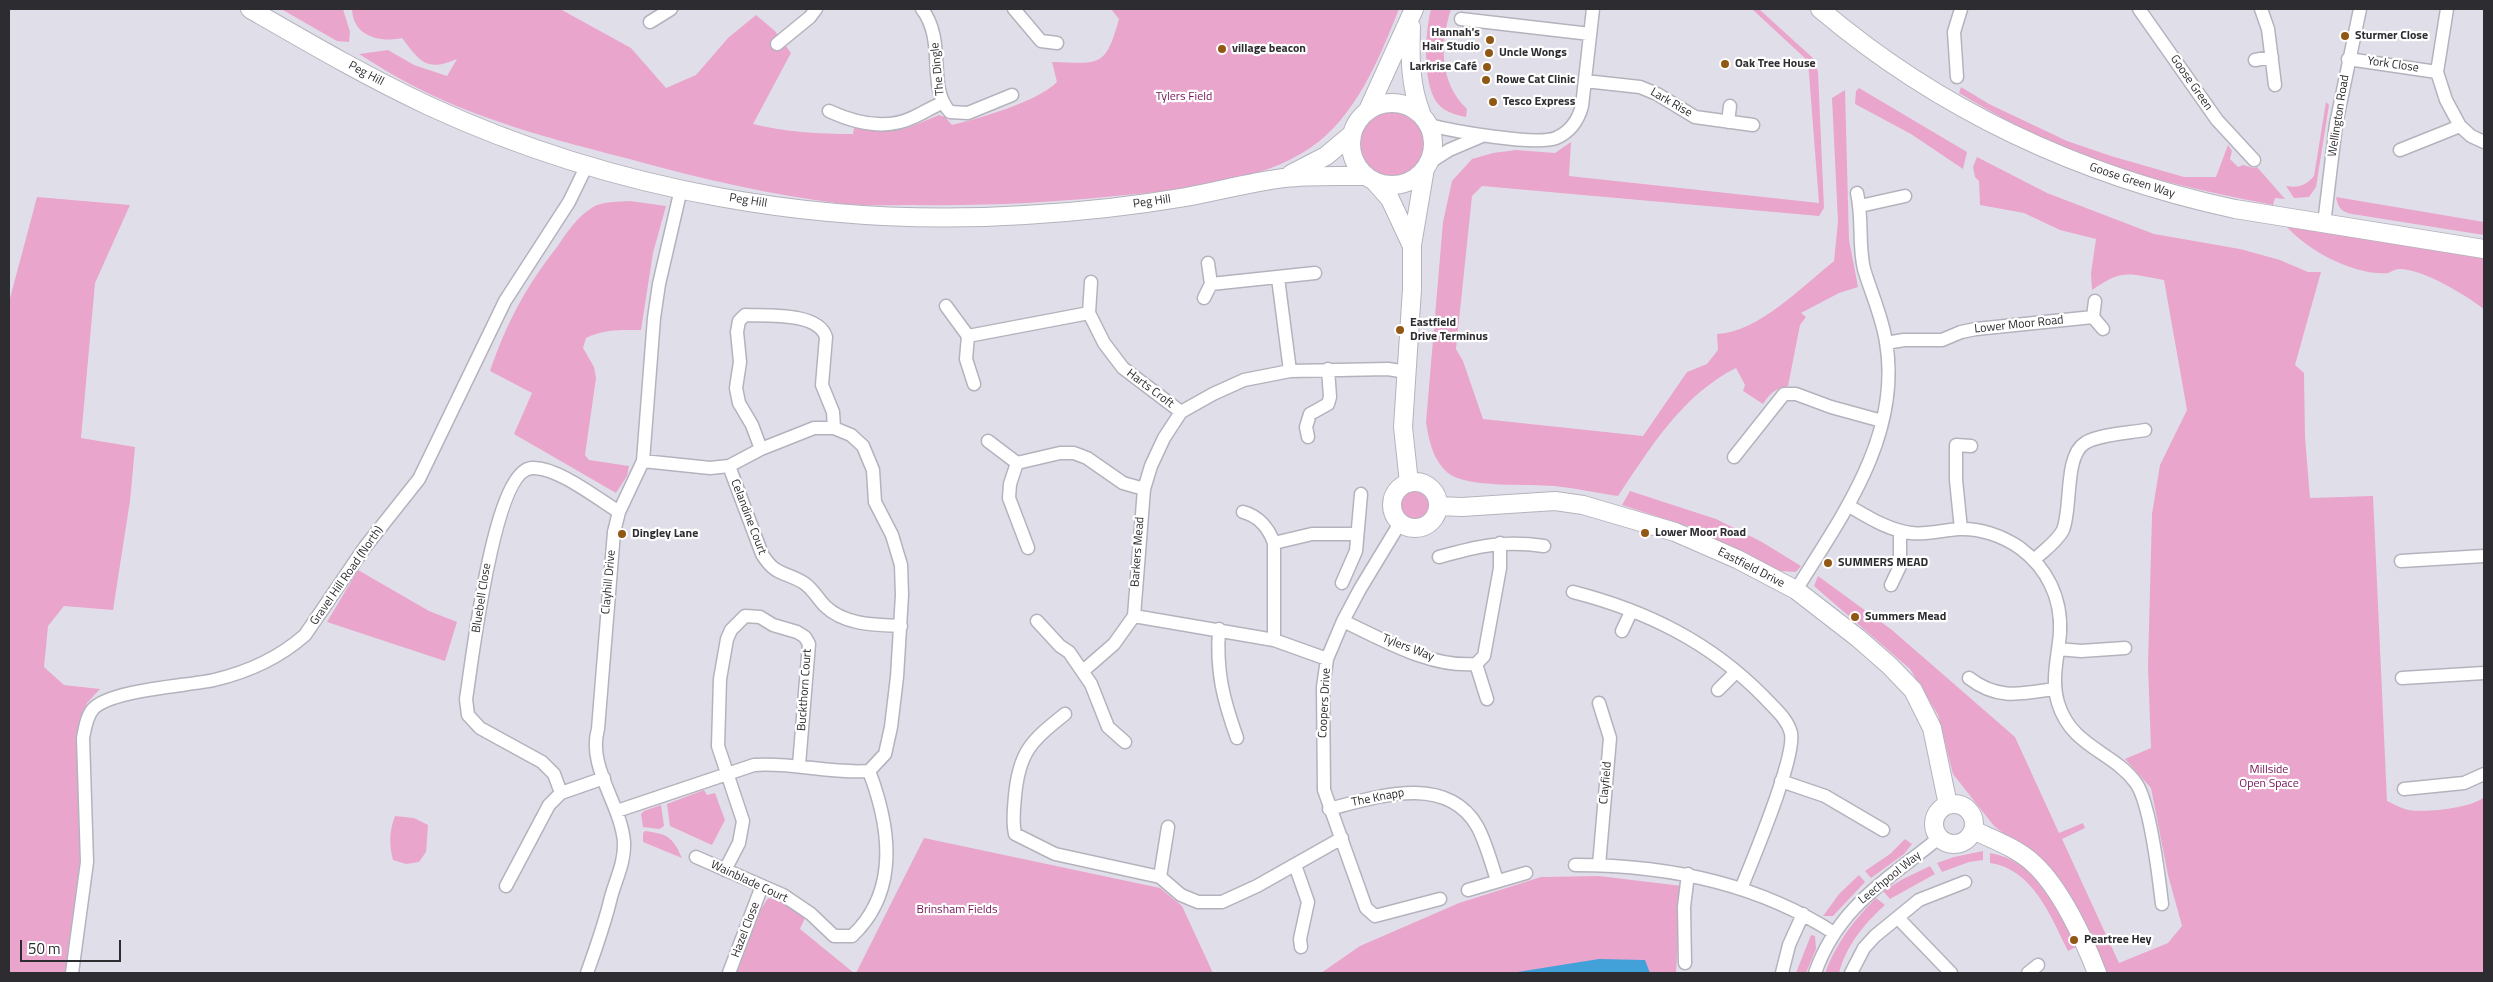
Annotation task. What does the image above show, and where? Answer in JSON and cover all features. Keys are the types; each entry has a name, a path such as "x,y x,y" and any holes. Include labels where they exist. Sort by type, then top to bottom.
{"main road":[{"name":"Peg Hill","path":"250,9 351,66 432,107 511,139 587,165 681,189 814,211 944,218 1025,215 1136,204 1282,178"},
{"name":"Goose Green Way","path":"1820,9 1863,44 1909,77 1962,108 2042,148 2113,176 2194,200 2324,224 2484,249"},
{"path":"1370,108 1413,14"},
{"path":"1409,484 1403,441 1412,290 1412,245 1427,166 1433,151 1433,138 1415,99 1410,68 1413,14"},
{"path":"1282,178 1326,156 1351,135 1359,118 1370,108 1382,103 1396,102 1409,106 1425,119"},
{"path":"1351,135 1352,157 1390,199 1412,245"},
{"path":"1282,178 1370,179 1399,185 1411,181 1427,166"},
{"path":"1409,484 1426,485 1437,497 1437,514 1425,526 1408,527 1400,523 1395,517 1393,501 1402,487 1409,484"},
{"name":"Eastfield Drive","path":"1438,506 1462,507 1555,501 1584,505 1675,532 1737,559 1796,590 1871,649 1913,690 1932,728 1948,805"},
{"path":"1955,804 1968,810 1972,816 1973,830 1970,836 1958,843 1945,841 1936,832 1935,819 1938,813 1948,805 1955,804"},
{"path":"1973,830 2010,847 2034,864 2063,902 2087,948 2097,973"}],"street":[{"path":"650,22 672,9"},
{"path":"777,44 810,17 816,9"},
{"name":"The Dingle","path":"922,9 935,34 939,91 942,103 950,112 960,114 1012,95"},
{"path":"1014,9 1041,40 1057,43"},
{"path":"1425,119 1484,136 1538,140 1557,138 1574,125 1579,117 1593,9"},
{"path":"1957,77 1954,32 1961,9"},
{"name":"Goose Green","path":"2139,9 2217,120 2247,158"},
{"path":"2261,9 2268,29 2276,85"},
{"name":"Wellington Road","path":"2324,224 2336,124 2348,59 2360,9"},
{"name":"York Close","path":"2447,9 2437,72 2446,100 2460,126 2471,136 2484,142"},
{"path":"1461,19 1590,34"},
{"path":"2255,60 2272,57"},
{"name":"York Close","path":"2348,59 2437,72"},
{"name":"Lark Rise","path":"1585,81 1649,89 1695,117 1754,125"},
{"name":"The Dingle","path":"829,111 856,122 882,124 912,118 942,103"},
{"path":"1728,122 1730,106"},
{"path":"2400,150 2460,126"},
{"path":"1427,166 1449,150 1484,136"},
{"name":"Gravel Hill Road (North)","path":"72,973 87,862 83,738 86,723 92,710 112,698 216,679 262,664 292,647 305,635 365,547 419,478 505,301 569,202 587,165"},
{"name":"Clayhill Drive","path":"587,973 610,910 611,898 622,865 624,845 622,828 596,755 594,742 598,729 614,532 620,512 643,460 654,318 659,284 681,189"},
{"path":"1796,590 1849,506 1868,465 1882,421 1886,396 1886,343 1864,268 1859,228 1859,200 1905,196"},
{"path":"1204,298 1211,284 1208,263"},
{"path":"1211,284 1315,273"},
{"path":"1278,278 1290,371"},
{"path":"968,336 1089,313 1091,282"},
{"path":"2095,301 2093,317 2103,329"},
{"path":"946,306 968,336 966,358 974,384"},
{"name":"Harts Croft","path":"1089,313 1104,343 1123,368 1181,412"},
{"path":"761,449 752,425 739,403 736,388 740,362 737,332 740,321 745,315 798,318 814,322 824,331 826,337 822,385 833,412 834,428"},
{"name":"Lower Moor Road","path":"1886,343 1904,340 1942,340 1960,332 1976,329 2093,317"},
{"name":"Barkers Mead","path":"1134,616 1144,489 1151,466 1164,438 1181,412 1213,394 1244,380 1290,371 1388,369 1406,372"},
{"path":"1308,437 1306,427 1310,414 1328,404 1330,398 1328,370"},
{"path":"1734,457 1784,394 1796,394 1830,407 1882,421"},
{"path":"617,811 727,772 754,765 776,763 854,772 869,771 885,754 891,727 901,626 901,565 892,535 881,517 875,502 870,461 863,446 851,434 834,428 814,428 761,449 729,466 710,468 643,460"},
{"path":"2034,560 2062,532 2067,512 2072,468 2079,449 2084,443 2145,430"},
{"path":"988,441 1018,463 1060,453 1074,453 1087,458 1123,483 1144,489"},
{"path":"1961,529 1956,480 1956,445 1971,446"},
{"path":"1018,463 1010,484 1009,498 1028,548"},
{"name":"Celandine Court","path":"729,466 762,554 769,567 808,586 825,606 836,615 871,625 901,626"},
{"name":"Bluebell Close","path":"561,793 554,774 542,762 480,728 468,715 466,699 492,540 504,503 520,473 531,468 549,470 620,512"},
{"path":"1342,584 1356,551 1361,494"},
{"path":"1849,506 1875,521 1900,531 1925,533 1961,529 1980,531 2003,538 2034,560 2045,573 2056,597 2060,625 2054,689 2059,706 2082,741 2122,768 2137,785 2146,814 2162,904"},
{"path":"1243,512 1252,514 1260,521 1270,532 1274,543 1274,640"},
{"name":"Coopers Drive","path":"1400,523 1360,589 1327,659 1323,687 1324,790 1366,908 1376,916 1440,899"},
{"path":"1891,585 1900,566 1900,531"},
{"path":"1274,543 1312,534 1357,534"},
{"path":"1439,557 1467,549 1500,543 1517,542 1544,546"},
{"path":"1486,698 1476,664 1484,656 1500,568 1500,543"},
{"path":"2401,561 2484,556"},
{"path":"1573,592 1601,599 1695,640 1736,672 1784,719 1791,734 1791,748 1741,889"},
{"path":"1622,631 1631,612"},
{"name":"Buckthorn Court","path":"727,772 718,746 720,679 727,639 731,630 745,616 760,617 773,625 797,632 805,637 809,644 810,651 799,765"},
{"path":"1083,671 1114,644 1134,616 1219,629 1274,640 1327,659"},
{"path":"1037,620 1060,646 1069,652 1083,671 1102,708 1108,727 1125,742"},
{"name":"Tylers Way","path":"1344,621 1428,658 1464,665 1476,664"},
{"path":"1219,629 1217,656 1219,678 1237,738"},
{"path":"2058,649 2125,648"},
{"path":"1718,690 1736,672"},
{"path":"2402,678 2484,673"},
{"path":"1969,678 1983,690 1998,694 2027,693 2054,689"},
{"name":"Clayfield","path":"1599,703 1610,738 1599,865"},
{"path":"1065,714 1038,736 1022,760 1017,772 1012,823 1015,834 1055,854 1160,877 1181,895 1198,902 1222,902 1295,865 1342,838"},
{"name":"Wainblade Court","path":"696,858 783,895 811,914 834,936 852,936 861,928 884,888 888,861 880,798 869,771"},
{"path":"725,870 739,843 743,820 727,772"},
{"path":"2404,789 2464,783 2484,774"},
{"path":"506,886 540,818 561,793 604,778"},
{"path":"1781,780 1825,796 1883,830"},
{"name":"The Knapp","path":"1329,808 1393,792 1432,795 1452,802 1468,813 1478,827 1497,880"},
{"path":"1160,877 1168,827"},
{"name":"Leechpool Way","path":"1816,973 1834,933 1855,906 1874,888 1940,837"},
{"path":"1295,865 1308,902 1300,939 1301,947"},
{"path":"1575,865 1599,865 1688,874 1741,889 1803,914 1834,933"},
{"path":"1468,890 1526,873"},
{"path":"1684,963 1684,907 1688,874"},
{"path":"1851,973 1864,948 1875,936 1919,900 1965,882"},
{"name":"Hazel Close","path":"729,973 762,886"},
{"path":"1782,973 1789,945 1803,914"},
{"path":"1898,918 1951,973"}],"green space":[{"path":"281,9 343,9 350,32 349,42 337,41"},
{"name":"Tylers Field","path":"352,9 560,9 631,48 666,88 696,75 728,38 756,15 775,31 791,53 753,124 802,132 853,134 854,128 887,131 910,127 939,115 945,117 952,125 1022,103 1057,82 1052,62 1091,62 1098,60 1104,55 1114,35 1119,19 1111,9 1399,9 1364,86 1340,120 1310,148 1290,160 1267,169 1242,177 1190,188 1090,198 989,204 860,205 816,200 711,180 575,145 487,118 431,95 398,78 359,54 388,50 414,65 447,76 457,59 438,65 431,64 419,59 402,38 385,39 369,36 357,26 353,18"},
{"path":"1431,9 1451,9 1445,36 1444,62 1451,87 1467,109 1466,117 1456,115 1441,107 1430,88 1427,74 1426,45"},
{"path":"1752,9 1759,9 1814,59 1818,72 1824,208 1819,216 1482,186 1472,196 1456,349 1463,361 1483,419 1643,436 1687,372 1707,364 1718,350 1717,334 1732,332 1748,326 1763,317 1794,295 1834,261 1838,222 1832,98 1845,90 1849,240 1858,287 1839,293 1801,313 1806,317 1800,325 1788,386 1773,392 1763,404 1743,391 1745,385 1736,368 1717,379 1699,392 1669,424 1618,496 1554,486 1468,481 1456,478 1448,473 1435,456 1430,443 1426,422 1443,222 1452,181 1472,159 1493,153 1516,150 1555,153 1571,142 1569,176 1819,203 1808,61"},
{"path":"1961,87 1989,104 2067,141 2184,177 2216,177 2228,145 2232,151 2230,159 2238,167 2243,165 2257,167 2285,199 2275,198 2273,205 2167,182 2115,167 2089,158 2024,129 1959,93"},
{"path":"1859,88 1967,152 1963,169 1911,134 1855,104 1856,91"},
{"path":"2326,102 2329,105 2316,187 2309,197 2294,198 2286,186 2302,186 2314,176"},
{"path":"1392,112 1410,118 1418,126 1424,144 1418,162 1410,170 1392,176 1374,170 1366,162 1360,144 1366,126 1374,118"},
{"name":"Millside Open Space","path":"1977,157 2047,193 2154,234 2240,249 2280,260 2308,272 2321,272 2295,365 2304,373 2305,437 2310,498 2373,496 2387,801 2401,808 2426,811 2459,807 2484,797 2484,973 2107,973 2066,891 2038,860 1994,826 1953,774 1938,715 1910,669 1814,586 1818,576 1892,630 2015,737 2059,833 2083,823 2085,828 2062,839 2119,963 2168,943 2182,926 2168,875 2151,788 2125,759 2151,748 2148,666 2152,514 2160,465 2187,410 2164,280 2126,274 2111,278 2092,290 2091,273 2096,239 2060,230 2024,213 1980,205 1979,181 1975,177 1973,167"},
{"path":"37,197 130,205 95,283 81,438 135,447 130,501 113,610 64,606 48,626 44,667 64,685 100,689 87,703 79,728 80,860 65,973 9,973 9,302"},
{"path":"2336,197 2484,222 2484,235 2349,213 2341,209"},
{"path":"630,201 666,206 653,253 641,330 599,333 586,338 583,348 594,367 596,378 585,455 589,460 629,466 627,476 616,493 514,434 532,393 490,371 510,321 526,291 573,225 582,215 597,205"},
{"path":"2286,226 2484,258 2484,309 2455,290 2420,273 2399,269 2388,273 2375,273 2346,266 2306,244"},
{"path":"1415,490 1425,495 1430,505 1425,515 1415,520 1405,515 1400,505 1405,495"},
{"path":"1630,491 1716,519 1762,542 1801,566 1796,572 1780,571 1690,527 1622,505"},
{"path":"358,570 429,611 457,622 445,661 327,622"},
{"path":"704,790 707,795 715,793 725,820 712,845 670,826 667,804"},
{"path":"661,805 664,826 659,829 643,827 641,814 644,811"},
{"path":"395,816 414,818 428,825 426,852 419,862 406,864 393,860 390,838"},
{"path":"645,831 669,838 673,841 682,858 643,842 643,833"},
{"name":"Brinsham Fields","path":"924,838 1160,888 1182,906 1213,973 856,973"},
{"path":"1905,839 1912,844 1904,854 1871,878 1865,871 1890,854"},
{"path":"1983,851 1983,860 1969,862 1942,872 1937,863 1954,857"},
{"path":"1990,853 2021,865 2044,888 2076,947 2068,951 2039,896 2018,874 2005,867 1990,863"},
{"path":"1930,866 1935,874 1890,899 1883,891 1903,879"},
{"path":"1859,875 1865,882 1833,916 1823,916 1839,894"},
{"path":"1599,876 1682,886 1676,973 1321,973 1360,946 1459,903 1541,877"},
{"path":"768,898 780,901 805,918 800,929 854,973 737,973 758,914"},
{"path":"1876,898 1885,905 1857,936 1846,954 1839,973 1825,973 1846,932"},
{"path":"1811,935 1815,936 1816,949 1806,973 1796,973"}],"water":[{"path":"1599,959 1645,960 1650,973 1511,973"}],"place":[{"name":"Sturmer Close","path":"2345,36"},
{"name":"Hannah's Hair Studio","path":"1490,40"},
{"name":"village beacon","path":"1222,49"},
{"name":"Uncle Wongs","path":"1489,53"},
{"name":"Oak Tree House","path":"1725,64"},
{"name":"Larkrise Café","path":"1487,67"},
{"name":"Rowe Cat Clinic","path":"1486,80"},
{"name":"Tesco Express","path":"1493,102"},
{"name":"Eastfield Drive Terminus","path":"1400,330"},
{"name":"Lower Moor Road","path":"1645,533"},
{"name":"Dingley Lane","path":"622,534"},
{"name":"SUMMERS MEAD","path":"1828,563"},
{"name":"Summers Mead","path":"1855,617"},
{"name":"Peartree Hey","path":"2074,940"}]}
